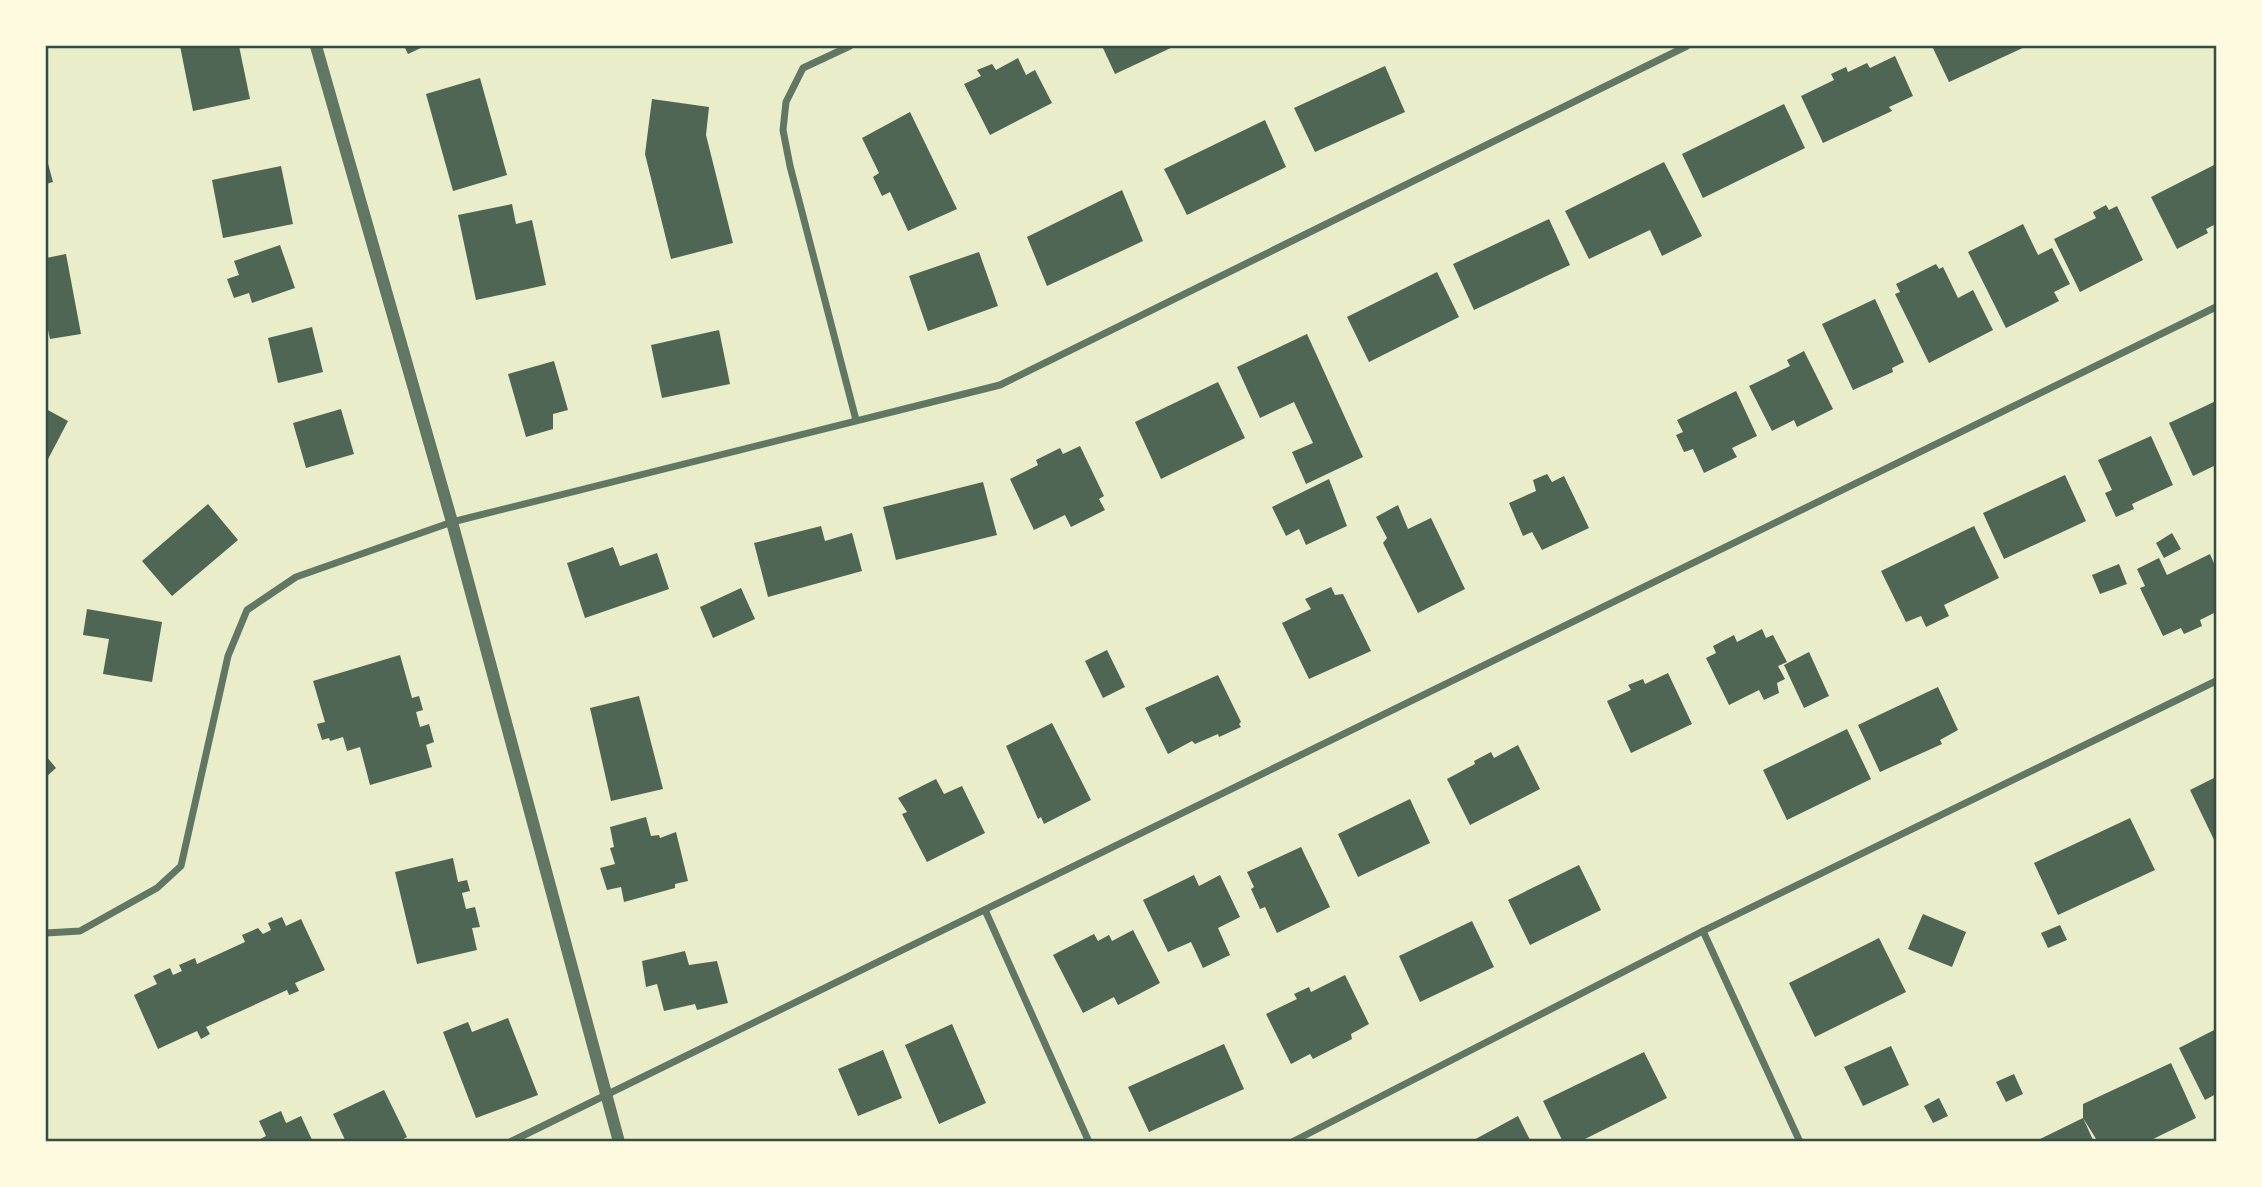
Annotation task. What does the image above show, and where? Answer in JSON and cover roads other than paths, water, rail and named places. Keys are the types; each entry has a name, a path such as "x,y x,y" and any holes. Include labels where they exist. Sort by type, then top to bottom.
{"street":[{"path":"316,46 452,522 619,1142"},
{"path":"850,46 803,68 786,102 783,130 793,180 856,420"},
{"path":"46,933 80,931 156,888 181,866 228,656 247,610 296,577 452,522 1000,385 1687,46"},
{"path":"510,1142 2217,307"},
{"path":"1292,1142 1703,932 2217,681"},
{"path":"985,910 1089,1142"},
{"path":"1703,932 1800,1142"}]}
